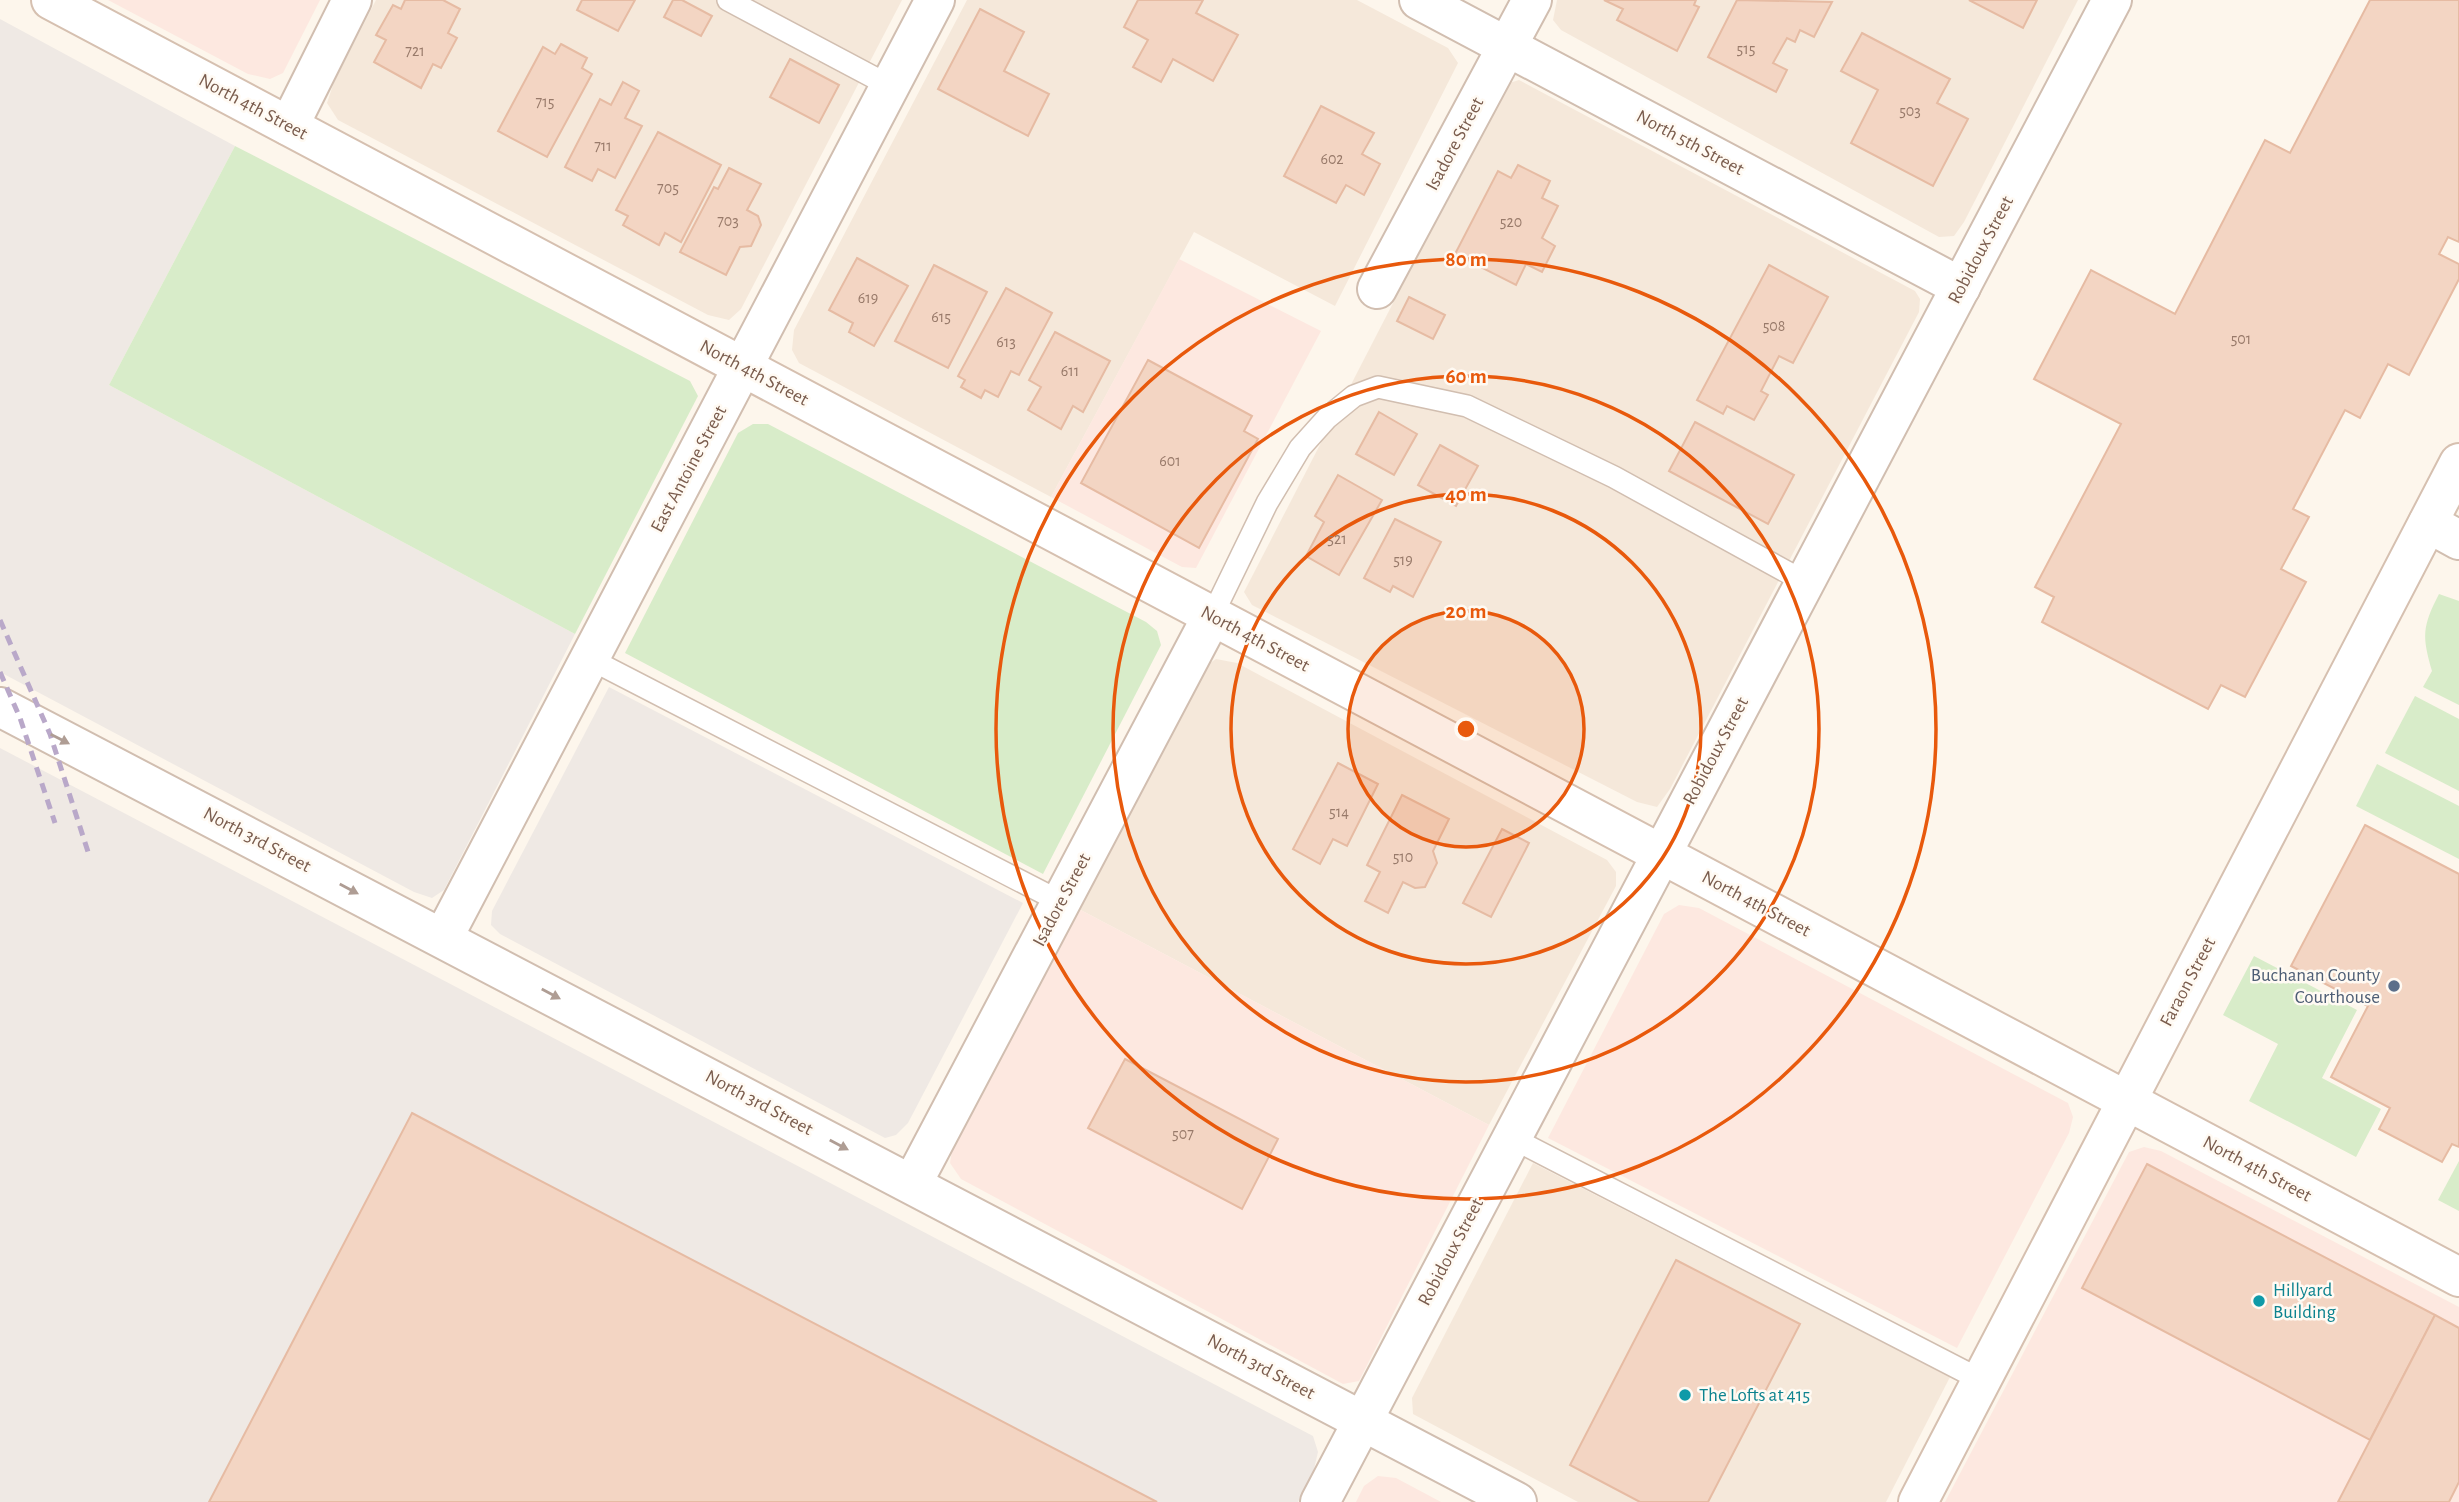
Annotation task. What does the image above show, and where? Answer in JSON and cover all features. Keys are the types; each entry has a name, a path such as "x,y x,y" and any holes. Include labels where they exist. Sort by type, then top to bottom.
{"street":[{"name":"North 4th Street","path":"51,0 2459,1277"},
{"path":"289,126 352,0"},
{"name":"East Antoine Street","path":"443,938 935,0"},
{"name":"North 5th Street","path":"1419,0 1961,287"},
{"name":"Isadore Street","path":"1377,289 1532,0"},
{"name":"Robidoux Street","path":"1320,1502 2112,0"},
{"name":"Faraon Street","path":"1918,1502 2127,1100 2443,532 2459,463"},
{"name":"Isadore Street","path":"912,1184 1212,616"},
{"name":"North 3rd Street","path":"0,707 1517,1502"}],"lane":[{"path":"727,0 890,86"},
{"path":"1212,616 1267,503 1300,448 1327,418 1354,396 1378,387 1467,407 1614,477 1805,582"},
{"path":"590,659 1061,902"},
{"path":"1512,1138 1981,1380"}],"shaded area":[{"path":"108,0 320,0 283,73 270,79 248,74"},
{"path":"376,0 902,0 741,309 729,320 708,315 338,120 327,103 334,82"},
{"path":"967,0 1357,0 1448,48 1458,63 1335,306 1194,232 1051,497 799,363 792,350 794,330"},
{"path":"1557,0 2078,0 1964,222 1954,236 1939,237 1561,30 1553,20"},
{"path":"0,19 235,146 109,385 575,634 444,890 432,898 414,892 0,672"},
{"path":"1519,80 1915,291 1920,299 1919,312 1670,789 1657,807 1637,802 1252,605 1244,592 1506,84"},
{"path":"1179,259 1321,331 1196,568 1182,567 1051,497"},
{"path":"1216,659 1237,663 1607,860 1616,872 1616,886 1489,1125 1075,907 1200,670"},
{"path":"609,687 1023,903 908,1123 896,1135 885,1138 500,934 491,925 492,911"},
{"path":"0,748 1313,1436 1318,1452 1313,1473 1298,1502 0,1502"},
{"path":"1679,905 1699,908 2068,1103 2073,1117 2069,1133 1957,1348 1548,1138 1664,914"},
{"path":"1075,907 1489,1125 1359,1381 1343,1384 961,1179 950,1163 954,1138"},
{"path":"2144,1147 2161,1151 2459,1307 2459,1502 1945,1502 2129,1152"},
{"path":"1533,1163 1950,1377 1886,1502 1578,1502 1413,1414 1412,1398"},
{"path":"1378,1476 1396,1478 1441,1502 1356,1502 1364,1486"}],"green space":[{"path":"235,146 690,381 698,396 575,634 109,385"},
{"path":"753,424 768,424 1146,622 1157,631 1161,645 1043,874 625,653 738,433"},
{"path":"2439,594 2459,601 2459,705 2423,687 2432,671 2425,632 2429,615"},
{"path":"2415,696 2459,719 2459,791 2385,753"},
{"path":"2377,764 2459,806 2459,859 2356,806"},
{"path":"2254,956 2357,1010 2322,1078 2381,1109 2356,1157 2249,1101 2278,1044 2223,1015"},
{"path":"2459,1161 2459,1211 2438,1200"}],"building":[{"path":"405,0 443,0 460,9 448,33 457,38 441,68 433,64 421,88 374,62 386,40 376,35 393,5 401,9"},
{"path":"582,0 635,0 618,31 577,10"},
{"path":"673,0 682,0 712,16 701,36 664,17"},
{"path":"1138,0 1203,0 1196,13 1238,35 1213,81 1173,59 1161,82 1133,67 1148,40 1124,27"},
{"path":"1604,0 1696,0 1694,5 1699,7 1677,51 1617,20 1623,9"},
{"path":"1737,0 1832,2 1814,37 1800,30 1795,42 1787,38 1773,63 1787,70 1776,92 1708,57"},
{"path":"1969,0 2037,0 2023,28"},
{"path":"2370,0 2459,0 2459,242 2448,237 2439,254 2459,264 2459,279 2409,375 2388,364 2360,418 2345,410 2293,509 2309,517 2281,569 2306,582 2245,697 2221,685 2208,709 2042,622 2054,597 2035,587 2121,424 2034,379 2091,270 2175,314 2265,140 2290,153"},
{"path":"980,9 1024,32 1004,71 1049,94 1028,136 938,89"},
{"path":"1862,33 1950,79 1937,103 1968,119 1933,186 1851,143 1878,90 1841,71"},
{"path":"561,44 587,58 582,68 592,74 547,157 498,131 543,47 555,54"},
{"path":"790,59 839,85 819,123 770,97"},
{"path":"623,82 639,91 625,118 642,126 615,178 598,169 592,181 565,167 600,99 611,105"},
{"path":"1321,106 1374,133 1362,154 1380,164 1364,195 1346,185 1336,203 1284,176"},
{"path":"658,132 721,165 681,242 665,233 659,245 623,225 628,216 616,210"},
{"path":"1518,165 1550,181 1542,198 1558,206 1542,238 1555,246 1542,272 1526,264 1516,285 1455,254 1498,171 1511,178"},
{"path":"729,168 761,184 747,210 758,216 761,225 751,246 740,247 726,275 680,252 714,187 718,189"},
{"path":"857,258 908,286 874,346 849,332 853,323 829,310"},
{"path":"934,265 987,292 948,368 895,341"},
{"path":"1769,265 1828,297 1793,363 1779,356 1761,391 1768,395 1754,420 1727,406 1723,414 1697,400"},
{"path":"1006,288 1052,313 1019,375 1011,371 998,397 985,390 981,398 961,387 965,380 958,376"},
{"path":"1409,297 1445,315 1433,339 1397,321"},
{"path":"1055,332 1110,361 1083,412 1073,406 1061,429 1028,410 1041,387 1029,380"},
{"path":"1148,360 1252,416 1244,431 1258,439 1199,548 1081,483"},
{"path":"1379,412 1417,434 1394,475 1356,454"},
{"path":"1695,422 1794,475 1768,524 1669,471"},
{"path":"1440,445 1478,466 1456,506 1418,485"},
{"path":"1338,475 1382,500 1339,575 1306,556 1324,522 1315,516"},
{"path":"1395,519 1441,542 1413,597 1393,586 1390,592 1364,578"},
{"path":"1338,763 1378,784 1347,846 1333,839 1320,864 1293,849"},
{"path":"1402,795 1449,819 1433,851 1437,863 1425,887 1415,888 1403,882 1388,913 1365,901 1380,872 1367,865"},
{"name":"Buchanan County Courthouse","path":"2365,825 2459,874 2459,1147 2452,1144 2442,1162 2379,1129 2390,1108 2331,1077 2368,1006 2291,966"},
{"path":"1502,829 1529,843 1491,917 1463,903"},
{"path":"1125,1059 1278,1139 1242,1209 1088,1128"},
{"path":"412,1113 495,1157 1157,1502 209,1502"},
{"name":"Hillyard Building","path":"2147,1164 2435,1315 2370,1440 2082,1288"},
{"name":"The Lofts at 415","path":"1676,1260 1800,1324 1708,1502 1640,1502 1570,1465"},
{"path":"2435,1315 2459,1328 2459,1482 2449,1502 2338,1502"}],"railway":[{"path":"0,620 50,734 90,858"},
{"path":"0,672 20,718 55,823"}],"place":[{"name":"Buchanan County Courthouse","path":"2394,986"},
{"name":"Hillyard Building","path":"2259,1301"},
{"name":"The Lofts at 415","path":"1685,1395"}]}
